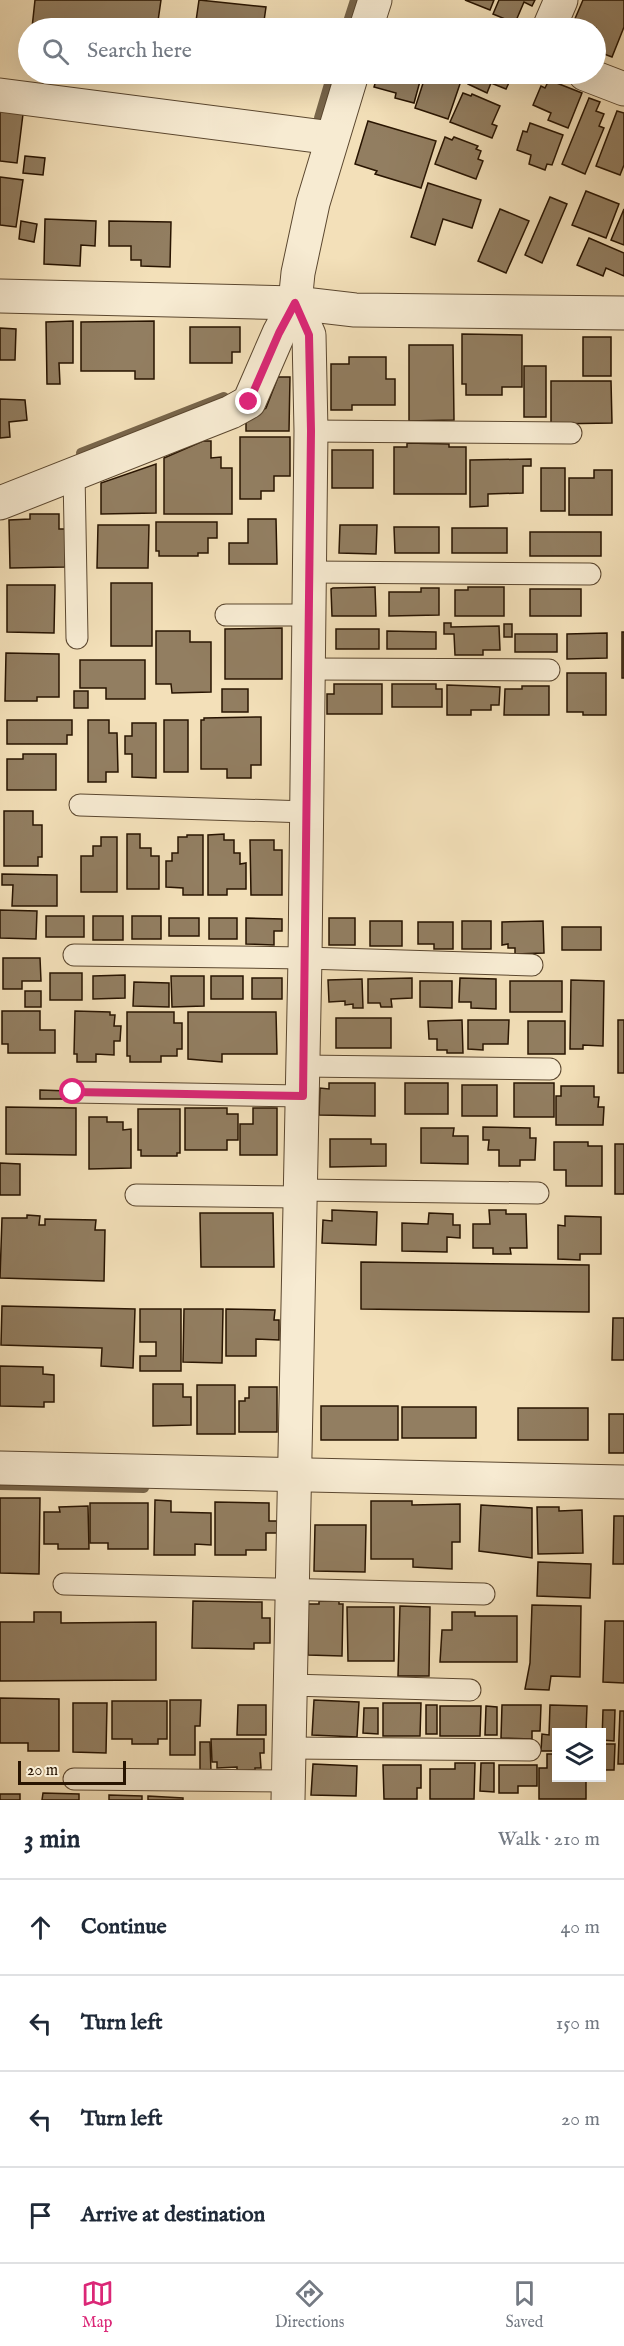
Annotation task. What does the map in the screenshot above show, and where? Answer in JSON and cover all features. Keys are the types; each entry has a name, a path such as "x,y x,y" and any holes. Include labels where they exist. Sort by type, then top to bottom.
{"street":[{"path":"369,18 375,0"},
{"path":"553,18 561,0"},
{"path":"606,82 624,89"},
{"path":"0,503 231,412 249,402 279,333 295,303 298,273 313,203 349,84"},
{"path":"0,95 332,138"},
{"path":"0,296 295,303 355,310 624,313"},
{"path":"288,1791 303,1081 311,431 309,335 295,303"},
{"path":"0,1468 624,1482"}],"lane":[{"path":"311,431 572,433"},
{"path":"74,473 77,638"},
{"path":"310,572 590,574"},
{"path":"225,615 309,615"},
{"path":"308,669 549,670"},
{"path":"80,806 307,812"},
{"path":"74,955 305,958 532,965"},
{"path":"73,1092 550,1069"},
{"path":"136,1195 538,1193"},
{"path":"64,1584 484,1594"},
{"path":"290,1685 470,1690"},
{"path":"289,1748 530,1750"},
{"path":"74,1779 288,1791"}],"building":[{"path":"35,0 161,0 158,18 33,18"},
{"path":"199,0 266,7 264,18 196,18"},
{"path":"465,0 494,0 490,10"},
{"path":"499,0 535,0 532,6 524,2 517,18 503,18 493,14"},
{"path":"583,0 624,0 624,27 612,57 606,55 606,18 575,18"},
{"path":"375,84 419,84 414,103 395,98 396,93 374,87"},
{"path":"423,84 460,84 448,119 415,108"},
{"path":"468,84 491,84 487,93"},
{"path":"494,84 508,84 506,89"},
{"path":"547,84 559,84 582,93 568,128 548,120 551,113 533,105 541,86 545,88"},
{"path":"463,93 471,96 472,94 500,106 492,124 497,126 492,138 450,122"},
{"path":"589,98 600,102 596,111 604,114 599,126 604,128 585,174 562,164"},
{"path":"0,111 23,114 17,163 0,161"},
{"path":"617,111 624,113 624,165 620,175 596,166"},
{"path":"368,121 436,141 421,188 375,174 377,171 355,164"},
{"path":"530,123 563,135 552,165 547,164 545,170 529,164 531,155 517,150 523,131 527,132"},
{"path":"445,137 452,140 454,137 478,146 476,149 481,151 478,159 483,161 476,179 435,164"},
{"path":"25,156 45,158 43,175 23,173"},
{"path":"0,177 23,180 16,227 0,225"},
{"path":"428,183 481,200 472,228 443,219 435,245 411,237"},
{"path":"586,191 619,204 606,238 572,225"},
{"path":"550,197 567,204 542,263 525,255"},
{"path":"500,209 529,221 506,273 478,261"},
{"path":"624,209 624,245 611,240"},
{"path":"45,219 96,221 95,246 81,245 80,266 44,264"},
{"path":"21,221 37,224 34,242 19,239"},
{"path":"109,221 171,222 170,267 141,266 141,260 131,260 131,246 109,246"},
{"path":"589,238 624,253 624,276 606,268 603,276 577,265"},
{"path":"73,321 73,363 59,363 60,384 47,384 46,322"},
{"path":"154,321 154,379 135,379 135,371 81,371 81,322"},
{"path":"190,327 240,327 240,352 232,352 232,363 190,363"},
{"path":"0,328 16,329 15,360 0,360"},
{"path":"462,334 522,335 522,387 502,387 502,395 466,395 466,384 462,384"},
{"path":"583,337 611,337 611,376 583,376"},
{"path":"409,345 453,345 454,420 409,421"},
{"path":"349,357 386,357 386,379 395,379 395,405 352,405 352,410 331,410 331,364 349,364"},
{"path":"524,366 546,366 546,417 524,417"},
{"path":"278,377 290,377 289,431 246,431 246,422 266,408"},
{"path":"551,381 611,381 612,423 551,424"},
{"path":"0,399 25,400 27,420 9,422 10,437 0,438"},
{"path":"240,437 290,437 290,476 274,476 274,491 261,491 261,499 240,499"},
{"path":"203,441 211,441 211,458 221,457 221,468 232,468 232,514 164,514 164,458"},
{"path":"407,443 449,444 449,447 466,447 466,494 394,494 394,447 407,447"},
{"path":"332,450 373,450 373,488 332,488"},
{"path":"531,459 531,466 523,466 523,493 488,494 488,506 470,507 470,460"},
{"path":"156,464 156,513 101,514 101,483"},
{"path":"541,468 565,468 565,511 541,511"},
{"path":"594,470 612,470 612,515 569,515 569,478 594,478"},
{"path":"30,514 59,514 59,529 65,529 65,567 10,568 9,520 30,519"},
{"path":"248,519 276,519 277,564 229,564 229,543 248,543"},
{"path":"156,522 217,522 217,538 208,538 208,553 198,553 198,556 159,556 159,551 156,551"},
{"path":"98,525 149,525 148,568 97,568"},
{"path":"340,525 377,525 376,554 339,553"},
{"path":"394,527 439,527 439,553 395,553"},
{"path":"452,528 507,528 507,553 452,553"},
{"path":"530,532 601,532 601,556 530,556"},
{"path":"111,583 152,583 152,646 111,646"},
{"path":"7,585 55,585 54,633 7,632"},
{"path":"375,587 376,616 332,616 331,589"},
{"path":"468,587 504,587 504,616 455,616 455,590 468,590"},
{"path":"421,588 439,588 439,615 389,616 389,592 421,592"},
{"path":"530,589 581,589 581,616 530,616"},
{"path":"444,623 451,623 451,627 499,626 500,650 483,650 483,655 455,655 454,634 444,634"},
{"path":"504,624 512,624 512,637 504,637"},
{"path":"282,628 282,679 225,679 225,629"},
{"path":"336,629 379,629 379,649 336,649"},
{"path":"156,631 190,631 190,642 211,642 211,692 172,693 171,684 156,684"},
{"path":"387,631 436,632 436,649 387,649"},
{"path":"622,632 624,632 624,678 622,678"},
{"path":"607,633 607,658 567,659 567,634"},
{"path":"515,634 557,634 557,652 515,652"},
{"path":"6,653 59,654 59,697 37,697 37,701 5,701"},
{"path":"80,660 145,660 145,699 106,699 106,688 80,688"},
{"path":"567,673 606,673 606,715 567,712"},
{"path":"334,684 382,684 382,714 327,714 327,694 334,694"},
{"path":"392,684 436,684 436,689 442,689 442,707 392,707"},
{"path":"447,685 500,687 499,705 491,705 491,710 471,710 471,715 447,715"},
{"path":"522,686 549,686 549,715 504,715 505,689 522,689"},
{"path":"222,689 248,689 248,712 222,712"},
{"path":"74,691 88,691 88,708 74,708"},
{"path":"261,717 261,765 251,765 251,778 227,778 227,769 201,769 201,720 204,718"},
{"path":"7,720 72,720 72,735 67,735 67,744 7,744"},
{"path":"88,720 109,720 109,733 117,733 118,772 106,772 106,782 88,782"},
{"path":"164,720 188,720 188,772 164,772"},
{"path":"132,723 156,723 156,778 132,777 132,754 125,754 125,736 132,736"},
{"path":"23,754 56,754 56,790 7,790 7,759 23,759"},
{"path":"4,811 33,811 33,825 42,825 42,857 38,857 38,866 4,866"},
{"path":"127,834 140,834 140,848 151,848 151,856 159,856 159,889 127,889"},
{"path":"224,834 224,840 234,840 234,853 240,853 240,864 246,863 246,889 227,889 227,895 208,895 208,835"},
{"path":"187,835 203,835 203,895 183,895 183,888 166,887 166,861 172,861 172,853 178,853 178,837 187,837"},
{"path":"101,837 117,837 117,892 81,892 81,856 93,856 93,846 101,846"},
{"path":"250,840 274,840 274,850 282,850 282,895 251,895"},
{"path":"2,874 57,875 57,906 12,906 13,885 2,885"},
{"path":"0,910 37,911 36,939 0,938"},
{"path":"46,916 84,916 84,937 46,937"},
{"path":"93,916 123,916 123,940 93,940"},
{"path":"132,916 161,916 161,939 132,939"},
{"path":"169,918 199,918 199,936 169,936"},
{"path":"209,918 237,918 237,939 209,939"},
{"path":"246,918 282,919 282,931 274,931 274,945 246,944"},
{"path":"329,918 355,918 355,945 329,945"},
{"path":"370,921 402,921 402,946 370,946"},
{"path":"462,921 491,921 491,949 462,949"},
{"path":"543,921 544,953 515,954 515,948 508,948 508,944 502,945 502,922"},
{"path":"418,922 453,922 453,949 434,949 434,944 418,944"},
{"path":"562,927 601,927 601,950 562,950"},
{"path":"3,958 40,958 41,981 22,981 22,989 3,989"},
{"path":"50,973 82,973 82,1000 50,1000"},
{"path":"125,975 125,998 93,999 93,976"},
{"path":"171,976 204,976 204,1006 172,1007"},
{"path":"211,976 243,976 243,999 211,999"},
{"path":"252,978 282,978 282,999 252,999"},
{"path":"412,978 412,998 391,999 392,1007 381,1007 380,1003 368,1003 368,979"},
{"path":"460,978 496,979 496,1009 471,1008 471,1002 459,1002"},
{"path":"362,979 363,1008 353,1008 353,1004 345,1005 345,1001 329,1002 328,980"},
{"path":"571,980 604,981 603,1046 583,1045 583,1049 570,1049"},
{"path":"420,981 452,981 452,1008 420,1007"},
{"path":"510,981 562,981 562,1012 510,1012"},
{"path":"134,982 169,983 169,1007 133,1006"},
{"path":"25,991 41,991 41,1007 25,1007"},
{"path":"2,1011 40,1011 40,1030 55,1030 55,1053 8,1053 8,1044 2,1044"},
{"path":"75,1011 110,1012 110,1015 115,1015 114,1026 121,1026 120,1041 114,1041 114,1055 96,1054 96,1062 77,1062 77,1054 74,1054"},
{"path":"127,1012 174,1012 174,1023 182,1023 182,1049 177,1049 177,1056 161,1056 161,1062 130,1062 130,1056 127,1056"},
{"path":"188,1012 276,1012 277,1054 222,1054 222,1062 188,1059"},
{"path":"336,1018 391,1018 391,1048 336,1048"},
{"path":"462,1020 463,1053 447,1053 447,1050 437,1050 437,1039 429,1039 428,1021"},
{"path":"468,1020 509,1020 508,1044 483,1044 483,1050 468,1049"},
{"path":"618,1020 624,1020 624,1073 618,1073"},
{"path":"528,1021 565,1021 565,1054 528,1054"},
{"path":"329,1083 375,1083 375,1116 319,1115 320,1088 329,1089"},
{"path":"405,1083 448,1083 448,1114 405,1114"},
{"path":"514,1083 554,1083 554,1117 514,1117"},
{"path":"462,1085 497,1085 497,1116 462,1116"},
{"path":"561,1086 594,1086 594,1097 599,1097 598,1107 604,1107 603,1125 556,1125 556,1096 561,1096"},
{"path":"40,1090 69,1091 69,1099 40,1099"},
{"path":"6,1107 76,1108 76,1155 6,1154"},
{"path":"185,1108 227,1108 227,1114 238,1114 238,1140 227,1140 227,1150 185,1150"},
{"path":"253,1108 277,1108 277,1155 240,1155 240,1124 253,1124"},
{"path":"138,1109 180,1109 180,1153 177,1153 177,1156 141,1156 141,1150 138,1150"},
{"path":"89,1117 107,1117 107,1122 123,1122 123,1130 131,1129 131,1168 89,1169"},
{"path":"483,1127 530,1128 530,1138 536,1138 535,1160 520,1160 520,1166 499,1166 499,1150 488,1150 489,1140 483,1140"},
{"path":"421,1128 454,1128 453,1136 468,1136 468,1164 421,1163"},
{"path":"330,1139 371,1139 371,1144 386,1144 386,1166 330,1167"},
{"path":"554,1142 588,1142 588,1146 602,1146 602,1186 566,1186 566,1170 554,1170"},
{"path":"615,1144 624,1144 624,1194 615,1194"},
{"path":"0,1163 20,1164 20,1195 0,1195"},
{"path":"332,1210 377,1212 376,1245 322,1243 323,1220 332,1221"},
{"path":"489,1210 506,1210 506,1214 526,1214 527,1248 510,1248 511,1254 493,1254 493,1248 473,1248 473,1224 490,1224"},
{"path":"200,1213 273,1213 274,1267 201,1267"},
{"path":"429,1213 453,1214 453,1225 460,1225 460,1238 447,1237 447,1252 402,1251 402,1223 428,1224"},
{"path":"27,1215 40,1216 39,1225 45,1225 45,1219 96,1220 95,1230 105,1230 104,1281 0,1278 2,1218 27,1218"},
{"path":"565,1216 601,1217 601,1254 580,1254 580,1260 558,1259 558,1225 565,1226"},
{"path":"361,1262 589,1265 589,1312 361,1309"},
{"path":"2,1306 135,1309 133,1368 101,1366 102,1348 1,1345"},
{"path":"140,1309 181,1309 181,1371 140,1371 140,1356 156,1356 156,1342 140,1342"},
{"path":"184,1309 223,1309 222,1363 183,1362"},
{"path":"226,1309 275,1310 274,1320 279,1320 279,1340 256,1339 256,1356 226,1356"},
{"path":"613,1318 624,1318 624,1360 612,1360"},
{"path":"0,1366 43,1367 43,1374 54,1375 54,1402 44,1402 44,1407 0,1406"},
{"path":"153,1384 183,1384 183,1397 191,1397 191,1425 153,1426"},
{"path":"197,1385 235,1385 235,1434 197,1434"},
{"path":"249,1387 277,1387 277,1432 239,1432 239,1401 249,1398"},
{"path":"321,1406 398,1406 398,1440 321,1440"},
{"path":"402,1407 476,1407 476,1438 402,1438"},
{"path":"518,1408 588,1408 588,1440 518,1440"},
{"path":"609,1414 624,1414 624,1453 609,1453"},
{"path":"0,1498 40,1498 39,1574 0,1573"},
{"path":"155,1500 171,1501 171,1512 211,1513 211,1545 195,1544 195,1555 154,1555"},
{"path":"371,1501 412,1501 412,1505 460,1504 460,1542 452,1542 452,1569 413,1567 413,1559 371,1559"},
{"path":"215,1502 269,1503 269,1521 277,1521 277,1533 266,1533 266,1550 246,1550 246,1555 215,1555"},
{"path":"90,1503 148,1503 148,1549 108,1549 108,1543 90,1543"},
{"path":"481,1505 532,1508 532,1558 479,1551"},
{"path":"88,1506 89,1549 58,1549 58,1544 44,1544 44,1512 60,1512 59,1507"},
{"path":"537,1507 559,1507 559,1511 582,1510 583,1553 538,1554"},
{"path":"614,1516 624,1516 624,1564 613,1564"},
{"path":"315,1525 366,1525 365,1572 314,1571"},
{"path":"538,1562 591,1564 590,1598 537,1596"},
{"path":"193,1601 262,1602 262,1618 270,1618 270,1643 254,1643 254,1649 192,1648"},
{"path":"319,1601 339,1601 339,1604 343,1604 342,1656 308,1655 308,1604 319,1604"},
{"path":"532,1605 581,1606 580,1677 551,1676 549,1690 525,1689 530,1663"},
{"path":"400,1606 430,1607 429,1676 398,1676"},
{"path":"347,1607 394,1607 394,1661 348,1661"},
{"path":"34,1612 61,1612 61,1623 156,1622 156,1680 0,1681 0,1622 34,1622"},
{"path":"452,1612 475,1612 475,1616 517,1616 517,1662 440,1662 442,1630 452,1630"},
{"path":"605,1621 624,1621 624,1683 603,1682"},
{"path":"0,1698 59,1699 59,1751 28,1751 28,1743 0,1743"},
{"path":"170,1700 201,1700 200,1726 195,1726 195,1755 170,1755"},
{"path":"314,1700 359,1702 357,1737 312,1735"},
{"path":"112,1701 167,1701 167,1739 158,1739 158,1744 132,1744 132,1739 112,1739"},
{"path":"73,1703 107,1703 106,1753 73,1752"},
{"path":"383,1703 421,1703 420,1736 383,1736"},
{"path":"238,1705 266,1705 266,1735 237,1735"},
{"path":"426,1705 437,1705 437,1734 426,1734"},
{"path":"502,1705 541,1705 540,1731 532,1731 532,1739 501,1738"},
{"path":"550,1705 587,1706 586,1728 552,1728 552,1751 541,1751 542,1734 549,1735"},
{"path":"440,1706 481,1706 480,1736 440,1736"},
{"path":"486,1706 497,1707 497,1735 485,1735"},
{"path":"364,1708 378,1708 378,1734 363,1733"},
{"path":"603,1710 615,1710 614,1741 606,1740 606,1728 602,1728"},
{"path":"620,1711 624,1711 624,1764 618,1764"},
{"path":"211,1739 264,1739 264,1753 260,1753 261,1768 237,1771 237,1767 217,1768 217,1762 212,1762"},
{"path":"200,1742 210,1742 211,1772 200,1773"},
{"path":"606,1744 615,1744 614,1770 606,1770"},
{"path":"547,1754 552,1754 552,1782 586,1782 586,1799 539,1799 539,1768 547,1768"},
{"path":"455,1763 475,1763 474,1799 430,1799 430,1769 455,1769"},
{"path":"481,1763 494,1763 494,1792 480,1791"},
{"path":"313,1764 357,1766 356,1796 311,1795"},
{"path":"383,1765 421,1765 421,1788 417,1788 417,1799 384,1799"},
{"path":"499,1765 537,1765 537,1786 518,1786 518,1793 499,1793"},
{"path":"43,1793 79,1794 79,1800 42,1800"},
{"path":"0,1794 20,1794 20,1800 0,1800"},
{"path":"109,1795 142,1796 142,1800 109,1800"},
{"path":"148,1796 183,1798 183,1800 148,1800"}],"waterway":[{"path":"349,18 355,0"},
{"path":"319,118 329,84"},
{"path":"81,453 224,397"},
{"path":"0,1485 144,1488"}],"route":[{"path":"73,1092 303,1096 311,431 309,335 295,303 279,333 258,386 249,402"}]}
